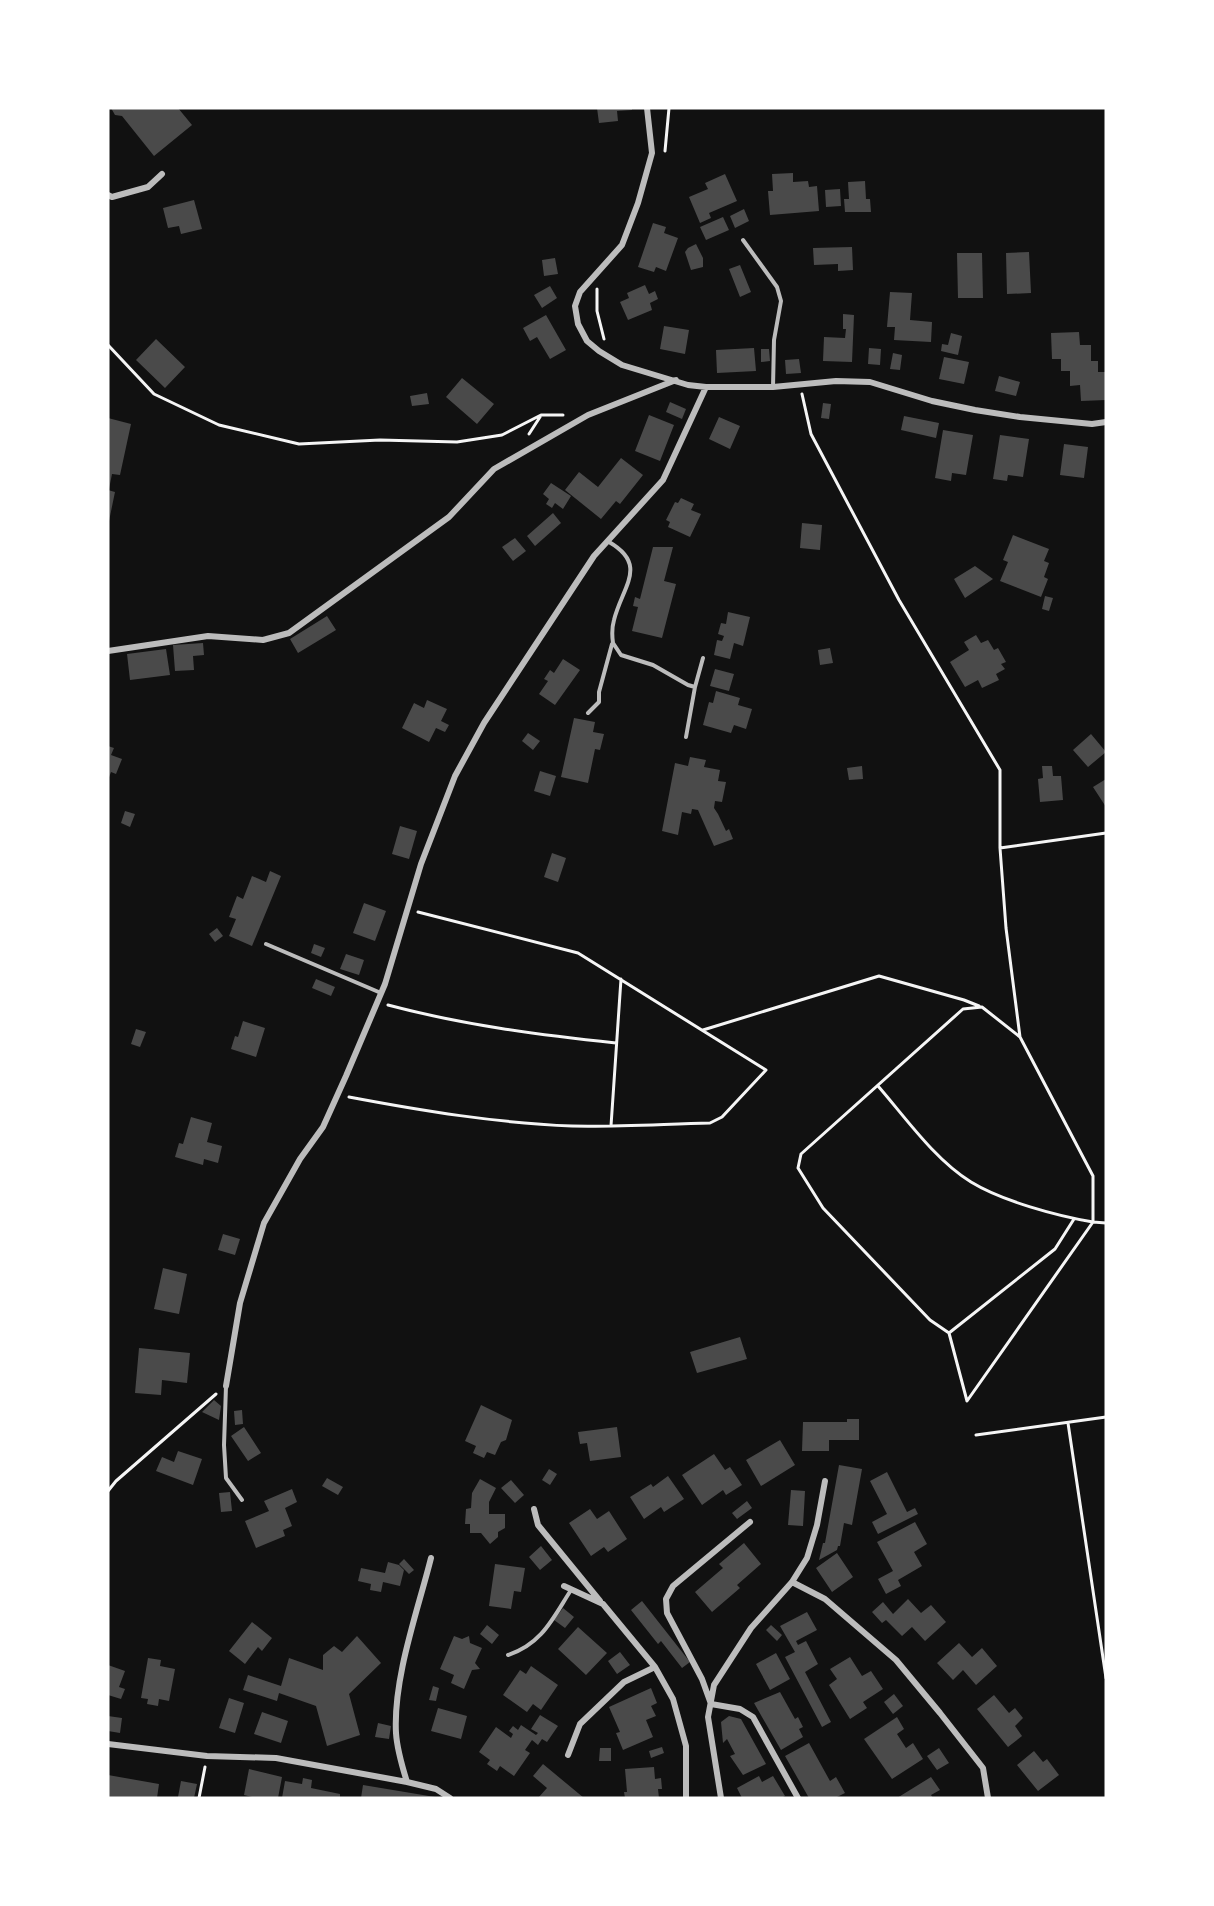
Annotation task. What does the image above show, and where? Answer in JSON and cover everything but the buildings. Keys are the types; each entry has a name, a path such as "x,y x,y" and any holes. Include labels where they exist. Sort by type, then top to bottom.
{"street":[{"path":"648,108 652,153 638,202 622,245 580,292 575,306 578,324 587,341 599,351 622,365 688,385 773,387 836,381 870,382 932,401 975,410 1020,417 1092,423 1106,422"},
{"path":"108,195 112,197 148,187 162,174"},
{"path":"108,651 208,636 263,640 290,633 449,517 494,469 588,415 676,380"},
{"path":"226,1386 240,1303 264,1223 300,1159 323,1127 378,1002 421,864 455,776 479,732 594,556 663,480 706,387"},
{"path":"721,1798 708,1717 714,1685 750,1628 792,1582 807,1558 814,1536 825,1481"},
{"path":"534,1509 538,1526 655,1667 674,1699 686,1746 686,1798"},
{"path":"711,1704 702,1679 667,1613 666,1599 673,1586 750,1522"},
{"path":"406,1782 396,1734 397,1712 401,1677 431,1558"},
{"path":"792,1582 825,1599 896,1660 983,1768 988,1798"},
{"path":"564,1586 603,1604"},
{"path":"568,1755 580,1724 624,1682 655,1667"},
{"path":"711,1704 740,1709 753,1717 798,1798"},
{"path":"108,1744 207,1756 276,1758 406,1782 436,1789 450,1798"}],"lane":[{"path":"743,240 777,287 781,301 774,340 773,387"},
{"path":"588,713 598,702 613,643 614,619 623,598 631,566 628,556 622,549 609,542"},
{"path":"613,643 621,655 653,665 695,687"},
{"path":"686,737 703,658"},
{"path":"266,944 381,993"},
{"path":"226,1386 224,1445 226,1478 242,1500"},
{"path":"508,1655 525,1650 543,1634 572,1589"}],"path":[{"path":"108,345 154,394 219,424 299,444 380,440 457,442 501,435 541,415 565,415"},
{"path":"799,385 811,434 900,600 1000,770 1000,848 1006,928 1020,1037 1093,1176 1093,1222 967,1401 949,1333 930,1320 823,1208 798,1168 801,1154 963,1009 982,1007"},
{"path":"1000,848 1106,833"},
{"path":"338,1095 448,1115 527,1123 611,1126 710,1123 722,1117 766,1070 578,954 408,910"},
{"path":"702,1030 879,976 982,1007 1020,1037"},
{"path":"611,1126 621,979"},
{"path":"378,1002 460,1023 523,1033 616,1043"},
{"path":"878,1086 944,1161 971,1182 1009,1199 1074,1219 1106,1225"},
{"path":"949,1333 1055,1249 1074,1219"},
{"path":"108,1491 116,1481 226,1386"},
{"path":"976,1435 1106,1417"},
{"path":"1068,1422 1106,1678"},
{"path":"199,1798 207,1756"}]}
